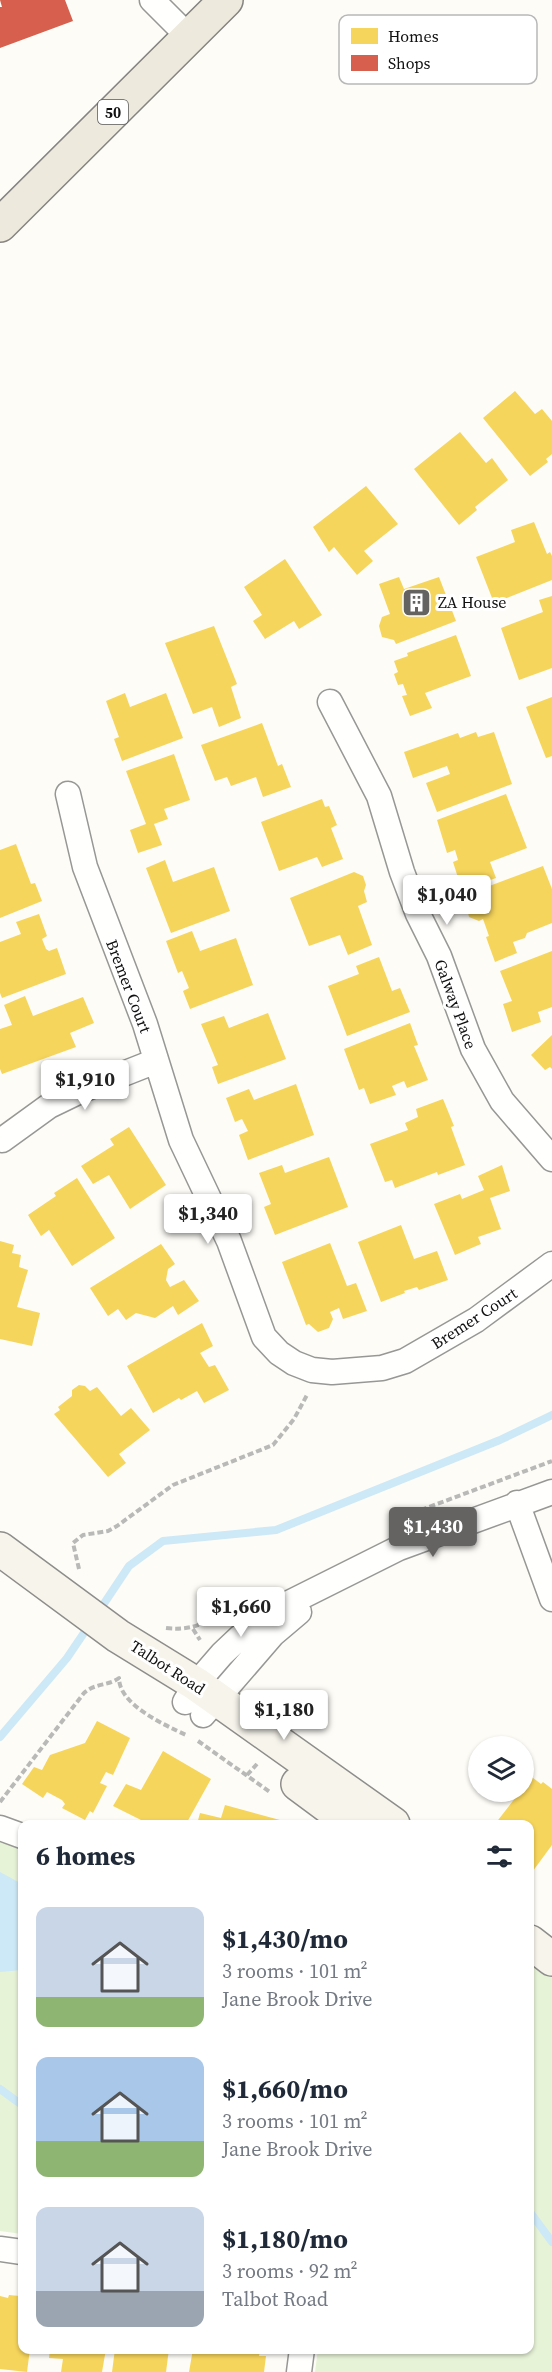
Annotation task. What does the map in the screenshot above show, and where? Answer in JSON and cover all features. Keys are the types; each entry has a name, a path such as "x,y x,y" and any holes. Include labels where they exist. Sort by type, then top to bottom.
{"main road":[{"name":"50","path":"0,225 226,0"},
{"name":"Talbot Road","path":"0,1549 68,1581 118,1636 138,1668 200,1700 387,1820"},
{"name":"Talbot Road","path":"200,1700 347,1820"},
{"path":"534,1945 552,1959"}],"street":[{"path":"152,0 189,37"},
{"name":"Galway Place","path":"330,702 379,796 402,872 418,914 439,956 473,1049 502,1101 552,1159"},
{"name":"Bremer Court","path":"68,794 85,867 145,1024 181,1140 229,1241 264,1337 279,1353 294,1363 312,1370 356,1371 382,1368 405,1361 476,1320 552,1264"},
{"path":"2,1140 49,1106 80,1091 156,1061"},
{"path":"200,1700 298,1614 303,1598 348,1572 399,1548 552,1492"},
{"path":"517,1503 552,1599"},
{"path":"0,1828 18,1835"},
{"path":"0,2249 18,2251"},
{"path":"299,2372 301,2354"}],"path":[{"path":"68,1581 74,1551 73,1543 83,1535 108,1531 174,1485 273,1445 294,1419 306,1399 312,1370"},
{"path":"411,1515 552,1461"},
{"path":"158,1627 193,1629 205,1624 259,1590"},
{"path":"193,1629 200,1640"},
{"path":"0,1802 84,1693 90,1688 114,1682 119,1678 119,1684 136,1706 159,1722 210,1747 275,1796"}],"green space":[{"path":"0,1828 18,1835 18,2233 0,2231"},
{"path":"534,1945 552,1959 552,2372 315,2372 317,2354 534,2354"}],"water":[{"path":"0,1872 18,1882 18,1970 0,1972"}],"building: Homes":[{"path":"515,391 535,414 542,409 552,421 552,454 546,459 548,462 530,476 483,418"},
{"path":"460,432 486,463 492,458 508,480 475,507 477,510 459,525 414,469"},
{"path":"366,486 398,524 364,551 373,561 357,575 334,547 329,552 313,527"},
{"path":"534,522 547,554 550,552 552,556 552,580 494,603 476,557 515,542 511,530"},
{"path":"285,559 322,615 299,629 294,621 265,639 253,621 262,615 244,587"},
{"name":"ZA House","path":"399,577 404,589 439,577 456,621 396,644 394,640 382,637 379,626 382,617 390,614 379,584"},
{"path":"552,596 552,668 519,680 501,628 543,612 539,600"},
{"path":"214,626 237,684 231,687 241,718 219,727 212,707 193,714 165,643"},
{"path":"456,635 471,676 425,693 432,708 410,716 402,696 407,695 403,684 398,685 394,674 398,672 394,661 408,656 407,653"},
{"path":"125,693 130,707 166,693 183,738 122,761 114,739 119,737 106,701"},
{"path":"552,697 552,756 546,758 526,707"},
{"path":"262,723 278,766 282,764 291,787 263,797 256,777 231,786 227,777 215,781 201,745"},
{"path":"476,732 478,737 494,732 512,784 437,812 426,783 450,774 447,766 413,778 404,752 458,733 460,738"},
{"path":"174,754 190,800 164,809 168,819 154,824 162,845 138,853 130,830 146,824 126,771"},
{"path":"506,794 527,848 490,862 496,878 462,890 453,862 458,860 455,850 447,853 437,820"},
{"path":"322,799 325,807 329,806 337,825 331,828 343,859 322,867 317,857 279,871 261,822"},
{"path":"16,844 31,884 35,883 42,901 0,918 0,850"},
{"path":"165,860 173,882 214,867 230,911 171,933 146,868"},
{"path":"543,866 552,889 552,923 527,933 525,938 513,942 517,953 495,962 486,937 489,936 483,919 479,921 469,917 467,908 471,900 468,894"},
{"path":"354,872 363,876 366,885 364,891 367,902 358,906 372,945 348,955 340,935 309,946 290,898"},
{"path":"39,914 47,936 42,939 46,949 49,951 57,948 66,974 2,998 0,993 0,942 21,934 16,922"},
{"path":"192,931 200,951 236,938 253,985 190,1009 183,991 189,988 182,971 178,973 166,941"},
{"path":"552,951 552,1007 538,1012 541,1022 512,1032 503,1004 512,1001 500,971"},
{"path":"379,957 392,991 400,988 410,1012 347,1036 328,986 359,974 356,966"},
{"path":"25,996 33,1016 83,997 94,1023 70,1033 76,1047 2,1074 0,1029 12,1025 4,1005"},
{"path":"268,1013 286,1059 218,1084 212,1067 218,1065 201,1024 224,1016 229,1028"},
{"path":"410,1023 418,1045 414,1046 428,1080 407,1088 404,1081 392,1086 396,1095 370,1104 364,1088 359,1090 344,1049"},
{"path":"552,1035 552,1069 550,1067 545,1070 531,1055"},
{"path":"296,1084 314,1135 248,1160 239,1135 248,1131 242,1119 235,1122 226,1098 249,1089 254,1100"},
{"path":"443,1099 454,1126 451,1127 465,1165 438,1175 437,1172 395,1188 392,1180 385,1182 370,1144 408,1130 405,1123 418,1117 416,1109"},
{"path":"129,1127 166,1185 130,1209 109,1175 93,1184 81,1166 114,1145 110,1139"},
{"path":"329,1157 348,1207 275,1235 264,1207 271,1204 259,1173 282,1165 285,1173"},
{"path":"502,1165 510,1191 490,1198 501,1229 478,1237 481,1244 455,1255 434,1204 460,1194 462,1199 484,1190 478,1176"},
{"path":"77,1178 115,1238 72,1266 49,1230 41,1236 28,1215 56,1196 54,1193"},
{"path":"401,1225 414,1259 437,1251 448,1280 419,1290 417,1287 404,1291 405,1293 381,1302 358,1242"},
{"path":"0,1241 14,1245 12,1253 21,1255 19,1267 28,1270 17,1307 40,1313 32,1346 0,1339"},
{"path":"330,1243 347,1286 356,1283 367,1311 343,1319 339,1308 330,1312 333,1319 329,1328 318,1332 309,1324 306,1325 282,1262"},
{"path":"161,1244 175,1264 168,1269 166,1280 170,1287 184,1280 199,1301 178,1315 173,1306 155,1318 136,1313 126,1320 118,1309 108,1316 90,1288"},
{"path":"202,1323 213,1346 200,1353 209,1367 215,1365 229,1390 204,1403 197,1391 153,1413 127,1366"},
{"path":"79,1385 85,1386 90,1391 97,1387 121,1416 131,1408 150,1430 119,1454 126,1463 108,1477 54,1414 60,1410 58,1407 72,1396 72,1390"},
{"path":"97,1721 130,1738 113,1775 106,1772 100,1783 107,1786 93,1813 90,1811 85,1820 62,1808 65,1804 62,1800 47,1792 43,1798 22,1784 34,1767 42,1770 50,1755 85,1743"},
{"path":"163,1751 211,1779 188,1820 141,1820 113,1806 126,1784 141,1790"},
{"path":"534,1779 552,1789 552,1845 534,1870 534,1820 498,1820 512,1802 534,1802"},
{"path":"225,1805 280,1820 198,1820 200,1813 221,1818"},
{"path":"9,2295 18,2296 18,2354 29,2354 27,2372 0,2369 0,2296 8,2298"},
{"path":"49,2354 105,2354 102,2372 61,2372 63,2359 49,2358"},
{"path":"114,2354 168,2354 166,2372 112,2372"},
{"path":"192,2354 259,2354 259,2356 266,2356 264,2372 189,2372"}],"building: Shops":[{"path":"0,0 65,0 73,21 0,48 0,7 2,7"}],"waterway":[{"path":"97,1614 129,1566 163,1541 276,1530 500,1440 552,1415"},
{"path":"0,1737 67,1658 90,1624"},
{"path":"0,2089 18,2102"},
{"path":"534,2217 552,2242"}],"place":[{"name":"ZA House","path":"417,602"}]}
